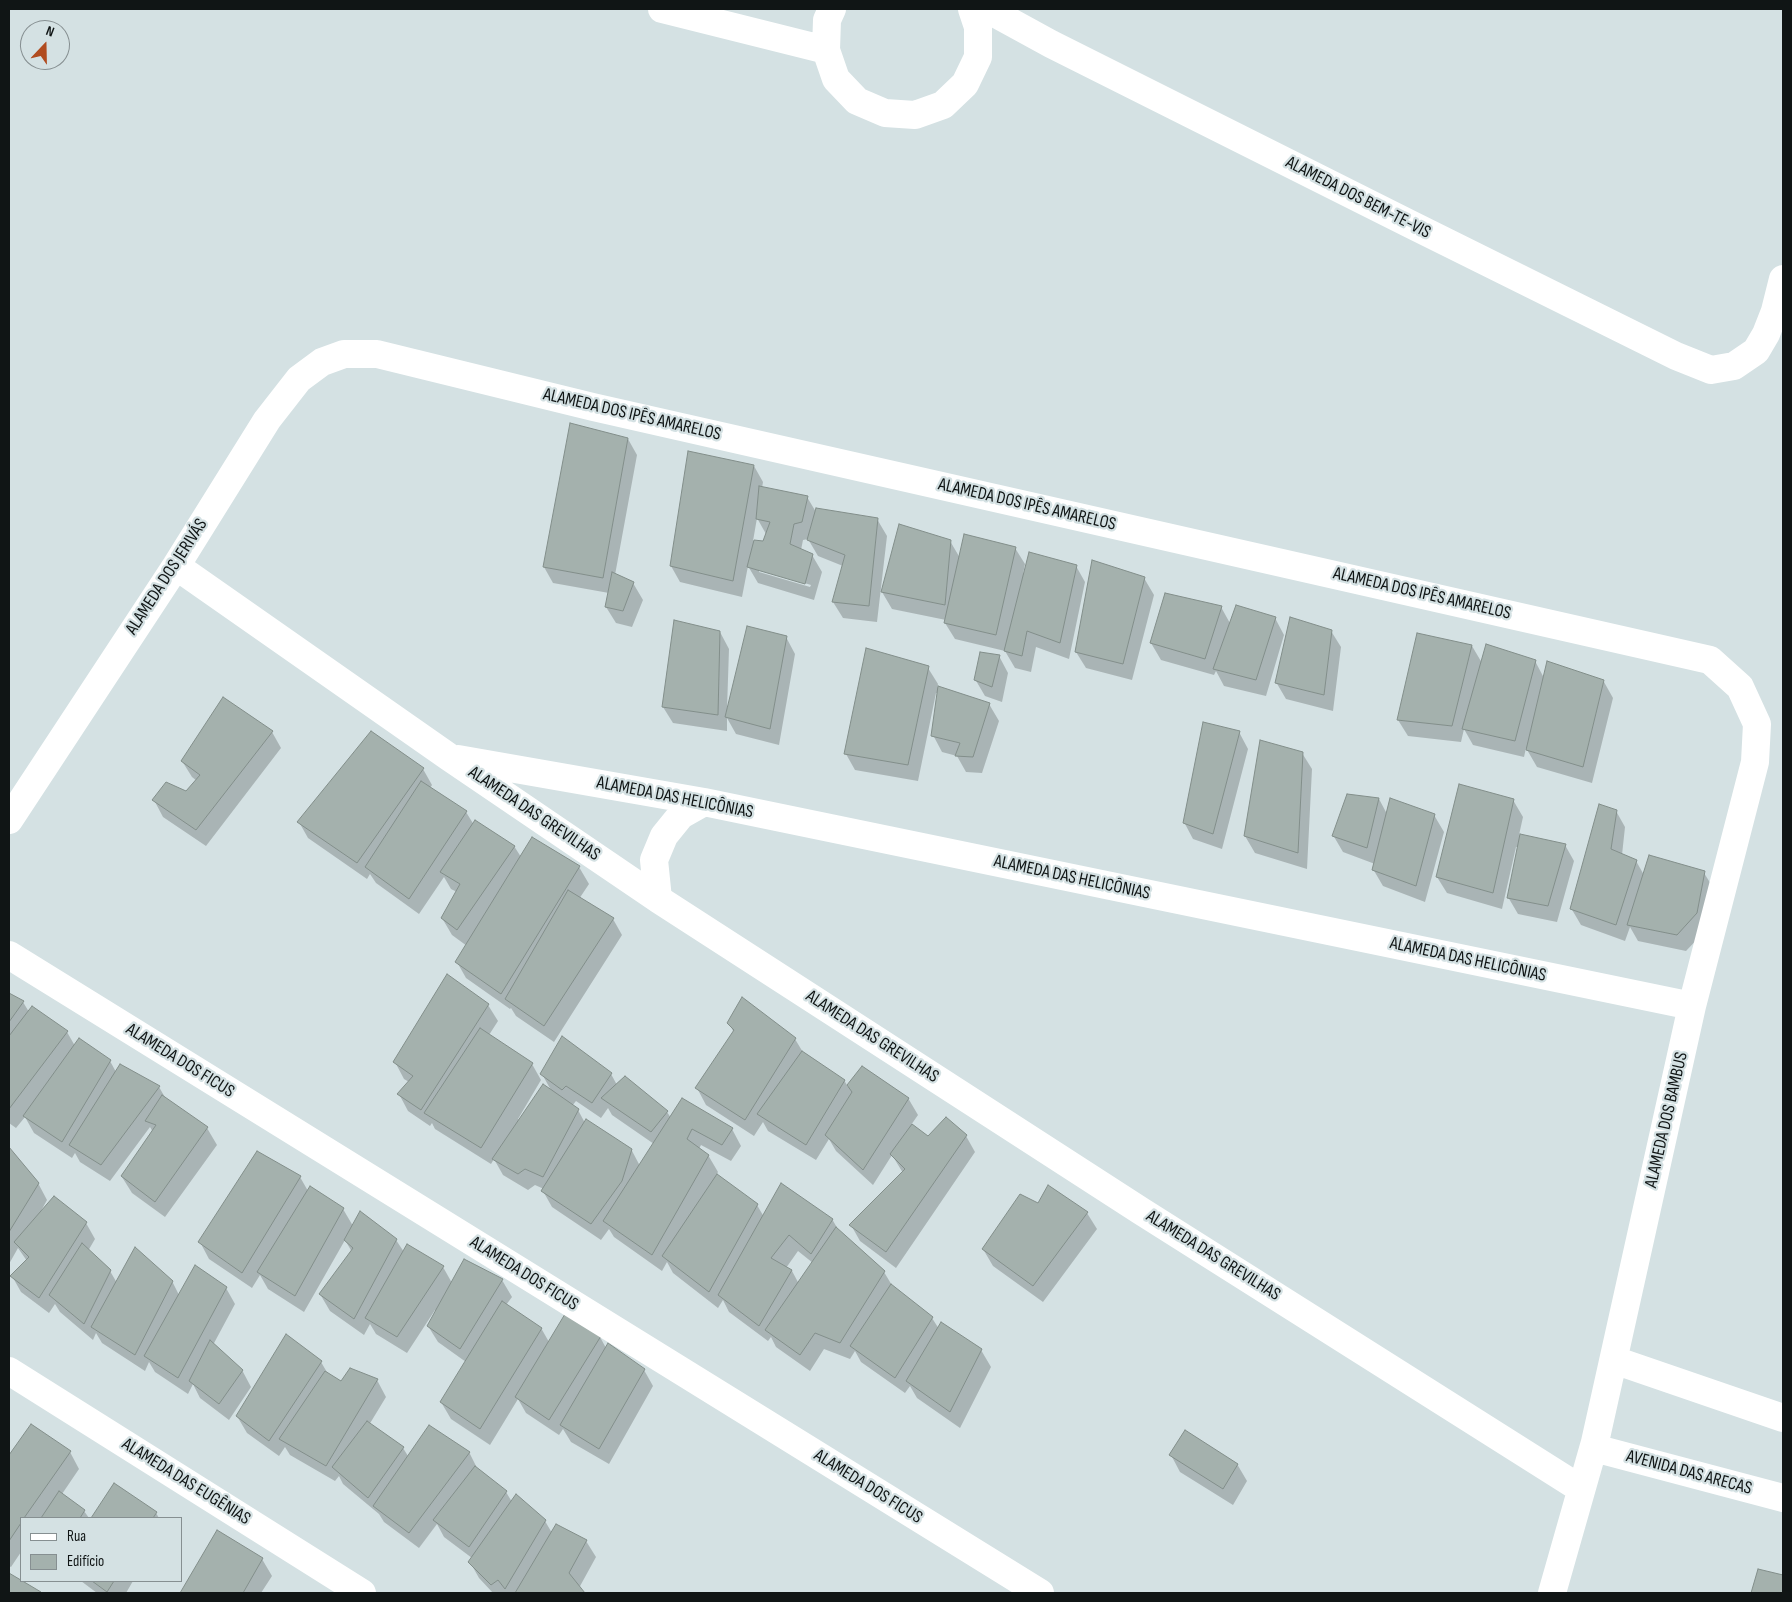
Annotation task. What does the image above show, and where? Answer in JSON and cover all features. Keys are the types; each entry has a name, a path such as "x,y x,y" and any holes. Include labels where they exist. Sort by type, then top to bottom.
{"street":[{"path":"662,9 826,50"},
{"path":"832,9 827,20 826,50 836,79 857,101 884,113 914,115 943,104 965,84 978,57 978,27 972,9"},
{"name":"ALAMEDA DOS BEM-TE-VIS","path":"987,9 1077,57 1676,356 1711,370 1734,366 1756,351 1766,334 1775,312 1783,279"},
{"name":"ALAMEDA DOS JERIVÁS","path":"9,820 176,566 267,420 299,379 322,362 344,354"},
{"name":"ALAMEDA DOS IPÊS AMARELOS","path":"344,354 377,354 603,409 1710,660"},
{"name":"ALAMEDA DAS GREVILHAS","path":"176,566 449,757 658,899 1141,1211 1581,1489"},
{"name":"ALAMEDA DOS BAMBUS","path":"1552,1593 1594,1448 1692,1006 1755,762 1757,724 1740,687 1710,660"},
{"name":"ALAMEDA DAS HELICÔNIAS","path":"449,757 704,802 1692,1006"},
{"path":"658,899 654,860 664,836 681,815 704,802"},
{"name":"ALAMEDA DOS FICUS","path":"9,955 1040,1593"},
{"path":"1614,1360 1783,1418"},
{"name":"ALAMEDA DAS EUGÊNIAS","path":"9,1371 362,1593"},
{"name":"AVENIDA DAS ARECAS","path":"1594,1448 1783,1498"}],"building":[{"path":"570,423 628,438 603,578 543,567"},
{"path":"688,451 754,465 733,581 670,566"},
{"path":"759,486 808,496 802,522 794,524 790,544 813,554 805,584 747,567 754,540 763,541 770,522 756,519"},
{"path":"816,508 878,518 869,606 832,602 845,555 807,540"},
{"path":"899,524 951,540 945,605 881,592"},
{"path":"964,534 1016,547 996,635 944,623"},
{"path":"1029,552 1077,565 1060,643 1027,631 1022,656 1004,651"},
{"path":"1092,560 1145,577 1123,664 1075,652"},
{"path":"612,572 634,582 623,611 605,607"},
{"path":"1165,593 1222,606 1205,659 1150,643"},
{"path":"1236,605 1276,617 1256,680 1213,669"},
{"path":"1290,617 1332,630 1324,695 1275,683"},
{"path":"674,620 720,631 718,715 662,707"},
{"path":"747,626 787,636 770,729 725,717"},
{"path":"1417,633 1472,645 1452,726 1397,720"},
{"path":"1486,644 1536,660 1515,741 1462,729"},
{"path":"866,648 929,666 908,765 844,754"},
{"path":"980,652 1000,655 992,687 974,680"},
{"path":"1547,661 1604,680 1583,767 1526,750"},
{"path":"938,686 990,703 973,757 955,756 960,743 931,736"},
{"path":"223,697 273,731 196,830 152,800 166,782 186,791 200,775 181,761"},
{"path":"1203,722 1240,731 1213,834 1183,823"},
{"path":"371,731 424,768 357,863 297,822"},
{"path":"1260,740 1303,752 1298,853 1244,836"},
{"path":"421,781 467,811 409,899 365,867"},
{"path":"1459,784 1514,799 1493,893 1436,877"},
{"path":"1347,794 1379,798 1367,848 1332,836"},
{"path":"1390,798 1435,814 1416,886 1372,870"},
{"path":"1599,804 1617,810 1611,849 1637,860 1616,925 1570,909"},
{"path":"475,820 515,846 457,930 441,918 460,884 440,872"},
{"path":"1520,834 1566,844 1548,906 1507,898"},
{"path":"532,837 580,866 501,994 455,962"},
{"path":"1649,855 1705,871 1697,913 1677,935 1627,925"},
{"path":"568,890 614,918 544,1026 505,999"},
{"path":"447,974 489,1004 421,1110 397,1094 413,1076 393,1062"},
{"path":"9,993 24,1001 9,1022"},
{"path":"742,997 796,1038 745,1120 695,1088 734,1030 727,1023"},
{"path":"32,1006 68,1031 9,1109 9,1036"},
{"path":"480,1028 533,1063 481,1148 424,1113"},
{"path":"562,1036 612,1073 592,1103 566,1086 562,1090 540,1074"},
{"path":"79,1038 111,1060 62,1142 23,1116"},
{"path":"802,1051 845,1080 806,1145 757,1114"},
{"path":"120,1064 160,1086 101,1165 69,1145"},
{"path":"862,1066 909,1098 863,1170 825,1135 852,1092 847,1085"},
{"path":"625,1076 668,1111 651,1132 601,1098"},
{"path":"543,1084 579,1109 543,1177 525,1169 518,1174 492,1159"},
{"path":"162,1095 208,1127 155,1202 121,1176 156,1125 145,1121"},
{"path":"682,1098 733,1128 722,1145 692,1129 687,1139 709,1155 652,1255 603,1221"},
{"path":"946,1117 967,1135 886,1252 849,1225 905,1169 890,1154 912,1124 928,1136"},
{"path":"586,1119 632,1149 622,1181 591,1224 541,1191"},
{"path":"9,1147 39,1183 9,1232"},
{"path":"257,1151 301,1176 242,1273 198,1242"},
{"path":"717,1174 758,1204 709,1292 662,1256"},
{"path":"781,1183 833,1219 811,1254 789,1235 771,1258 792,1270 759,1326 718,1295"},
{"path":"1048,1185 1088,1212 1033,1286 982,1249 1020,1194 1038,1203"},
{"path":"310,1186 344,1208 295,1296 257,1272"},
{"path":"54,1196 87,1222 39,1298 10,1276 29,1257 14,1242"},
{"path":"360,1211 397,1239 354,1319 319,1294 353,1248 344,1240"},
{"path":"836,1227 885,1271 840,1343 815,1333 800,1355 765,1330"},
{"path":"82,1243 111,1270 84,1324 49,1295"},
{"path":"407,1244 444,1266 397,1337 365,1318"},
{"path":"135,1247 173,1281 135,1355 91,1327"},
{"path":"464,1259 503,1279 460,1349 427,1326"},
{"path":"195,1265 227,1287 178,1378 144,1356"},
{"path":"891,1284 933,1317 895,1378 850,1346"},
{"path":"502,1301 542,1328 480,1429 440,1402"},
{"path":"565,1314 601,1336 549,1420 515,1397"},
{"path":"941,1322 982,1349 950,1412 906,1381"},
{"path":"286,1334 322,1361 269,1441 236,1416"},
{"path":"210,1340 243,1370 219,1404 189,1381"},
{"path":"608,1343 645,1369 599,1449 560,1425"},
{"path":"350,1368 378,1379 326,1466 279,1439 325,1371 341,1381"},
{"path":"367,1421 404,1447 368,1498 332,1467"},
{"path":"31,1424 71,1451 25,1517 20,1517 20,1524 9,1541 9,1455"},
{"path":"429,1425 470,1452 409,1533 373,1506"},
{"path":"1185,1430 1238,1464 1223,1489 1169,1455"},
{"path":"475,1466 507,1491 469,1547 433,1520"},
{"path":"114,1483 157,1512 154,1517 92,1517"},
{"path":"59,1491 85,1510 81,1517 42,1517"},
{"path":"516,1494 546,1520 505,1589 498,1580 491,1585 468,1562"},
{"path":"556,1524 587,1540 569,1573 585,1593 515,1593"},
{"path":"217,1530 263,1558 243,1593 180,1593"},
{"path":"1758,1569 1783,1575 1783,1593 1751,1593"},
{"path":"9,1573 20,1580 20,1582 24,1582 41,1592 40,1593 9,1593"},
{"path":"93,1582 113,1582 107,1592"}]}
